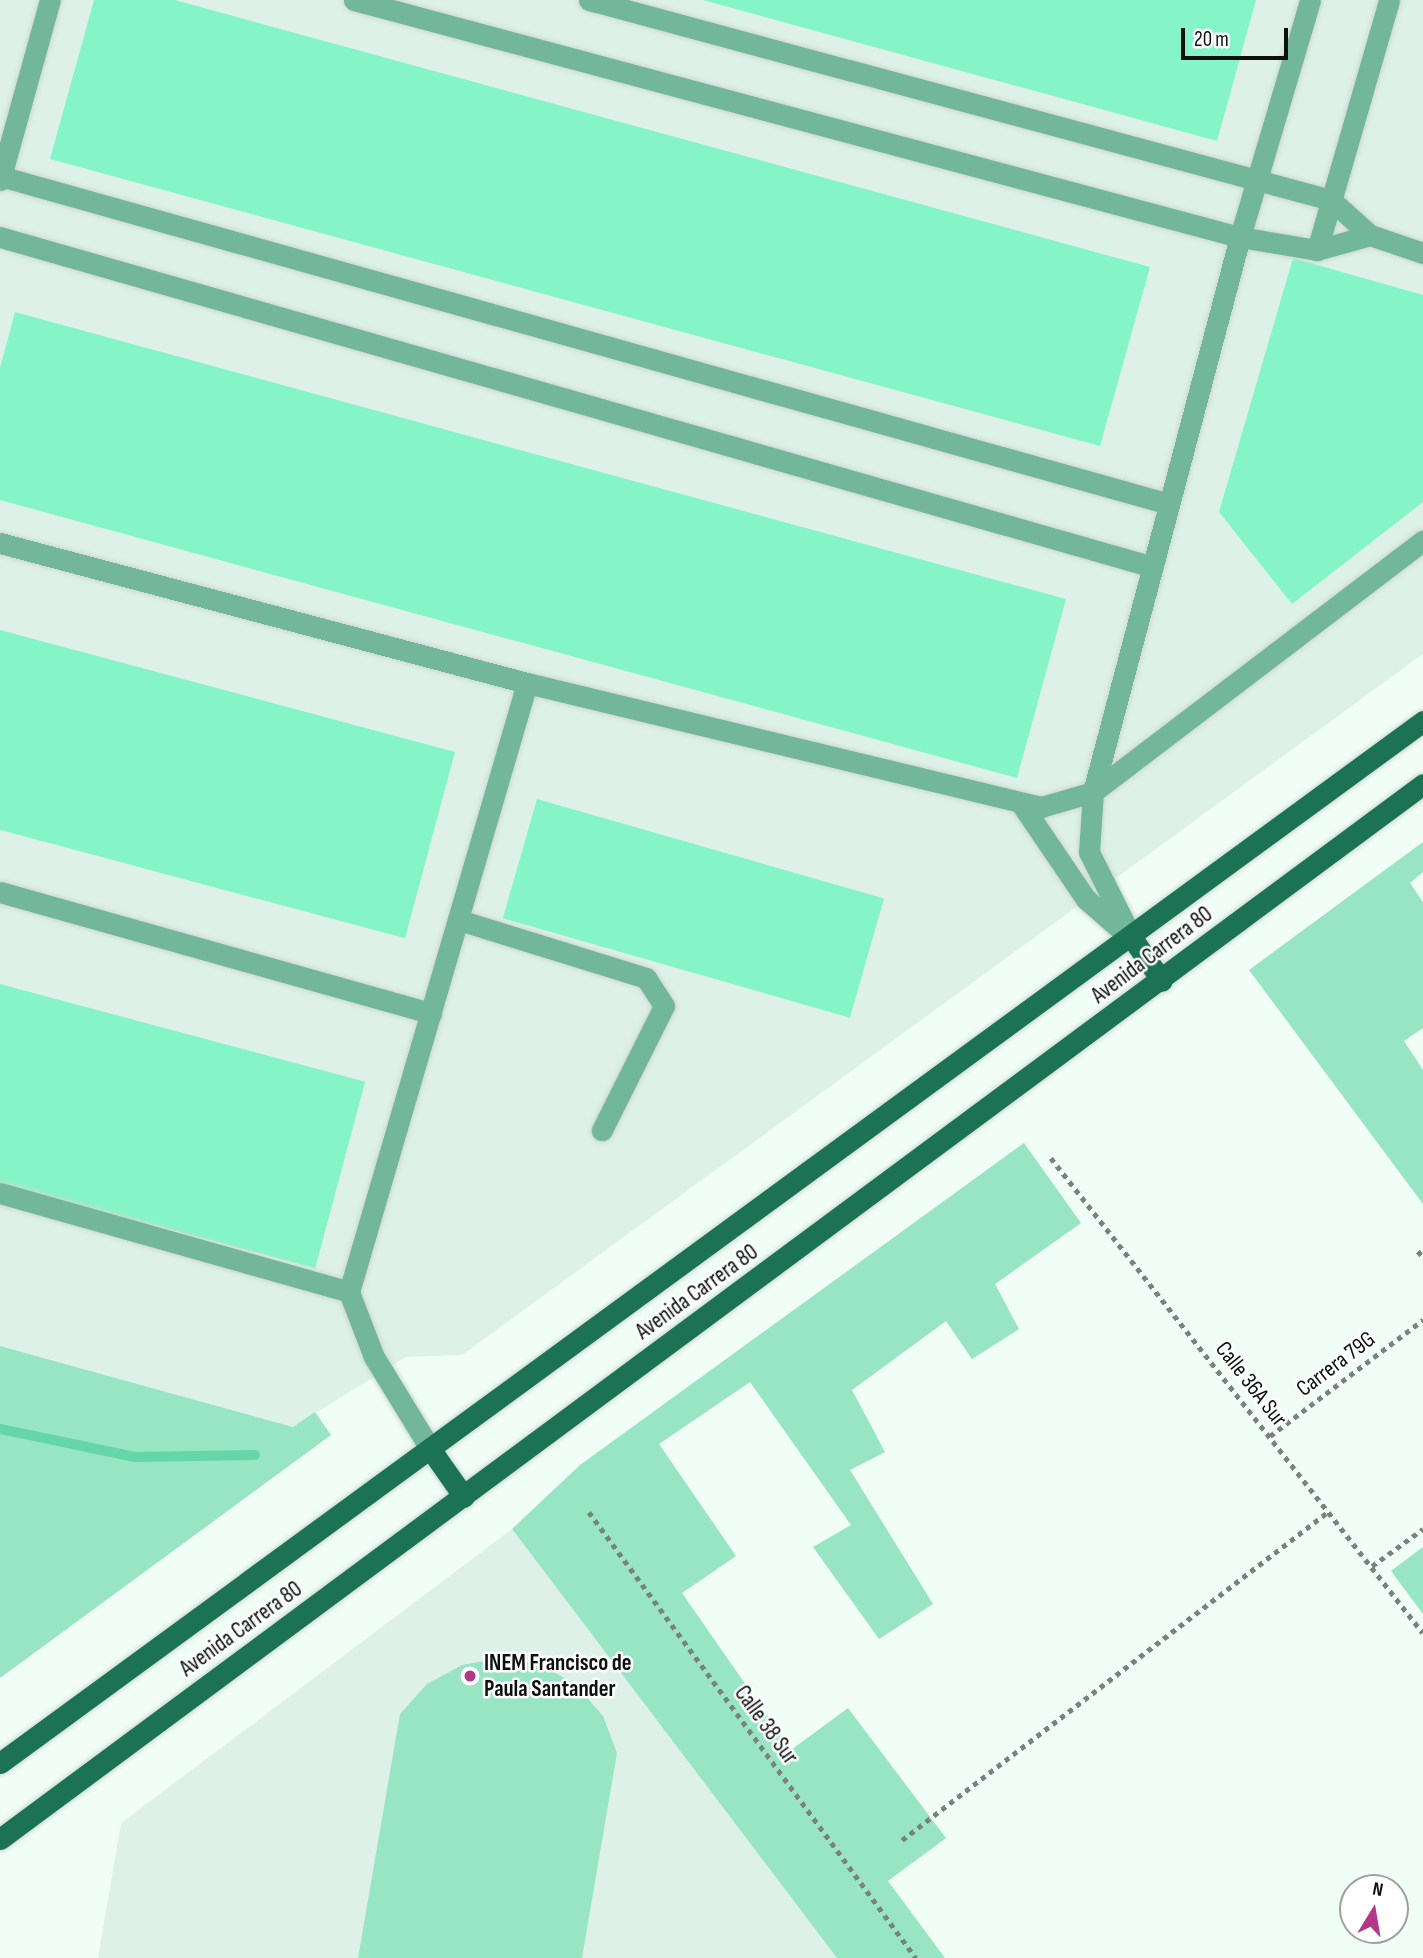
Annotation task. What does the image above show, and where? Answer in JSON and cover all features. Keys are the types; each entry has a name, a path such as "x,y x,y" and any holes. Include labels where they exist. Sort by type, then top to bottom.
{"main road":[{"name":"Avenida Carrera 80","path":"0,1763 1132,938 1423,721"},
{"name":"Avenida Carrera 80","path":"0,1839 1162,981 1423,784"},
{"path":"1132,938 1162,981"},
{"path":"431,1450 464,1497"}],"lane":[{"path":"50,0 0,177 1169,504"},
{"path":"354,0 1240,237 1317,250 1370,235"},
{"path":"589,0 1331,200 1370,235 1423,253"},
{"path":"1132,938 1089,852 1093,792 1240,237 1310,0"},
{"path":"1317,250 1388,0"},
{"path":"0,237 1153,566"},
{"path":"0,543 527,683 1021,805 1058,805 1093,792 1423,541"},
{"path":"431,1450 374,1357 349,1292 527,683"},
{"path":"1021,805 1086,900 1132,938"},
{"path":"0,892 431,1013"},
{"path":"458,920 646,978 664,1006 602,1130"},
{"path":"0,1193 349,1292"}],"path":[{"name":"Calle 36A Sur","path":"1051,1158 1423,1633"},
{"path":"1418,1251 1423,1257"},
{"name":"Carrera 79G","path":"1270,1436 1423,1320"},
{"path":"902,1840 1329,1511"},
{"name":"Calle 38 Sur","path":"589,1512 916,1958"},
{"path":"1372,1566 1423,1529"}],"shaded area":[{"path":"0,0 1423,0 1423,654 462,1355 406,1357 293,1427 0,1346"},
{"name":"INEM Francisco de Paula Santander","path":"512,1529 837,1958 98,1958 121,1823"}],"green space":[{"path":"1423,842 1423,872 1410,883 1423,902 1423,1028 1404,1041 1423,1070 1423,1204 1249,970"},
{"path":"1024,1143 1081,1223 995,1284 1019,1329 972,1359 946,1321 852,1390 885,1452 850,1470 933,1604 879,1639 813,1547 851,1525 750,1382 659,1444 736,1556 682,1593 791,1750 848,1708 946,1838 888,1881 945,1958 837,1958 512,1529 580,1465"},
{"path":"0,1346 293,1427 315,1412 331,1435 0,1678"},
{"path":"1423,1547 1423,1614 1391,1571"},
{"path":"501,1658 542,1665 576,1685 603,1716 617,1753 582,1958 358,1958 400,1714 427,1684 462,1665"}],"building":[{"path":"94,0 175,0 1150,267 1100,446 50,159"},
{"path":"703,0 1256,0 1217,141"},
{"path":"1293,258 1423,295 1423,502 1292,604 1219,512"},
{"path":"15,312 1066,599 1017,778 0,500 0,368"},
{"path":"0,630 455,752 405,938 0,830"},
{"path":"537,799 884,899 850,1018 503,918"},
{"path":"0,984 365,1082 315,1268 0,1184"}],"waterway":[{"path":"0,1429 135,1457 255,1455"}],"place":[{"name":"INEM Francisco de Paula Santander","path":"470,1676"}]}
